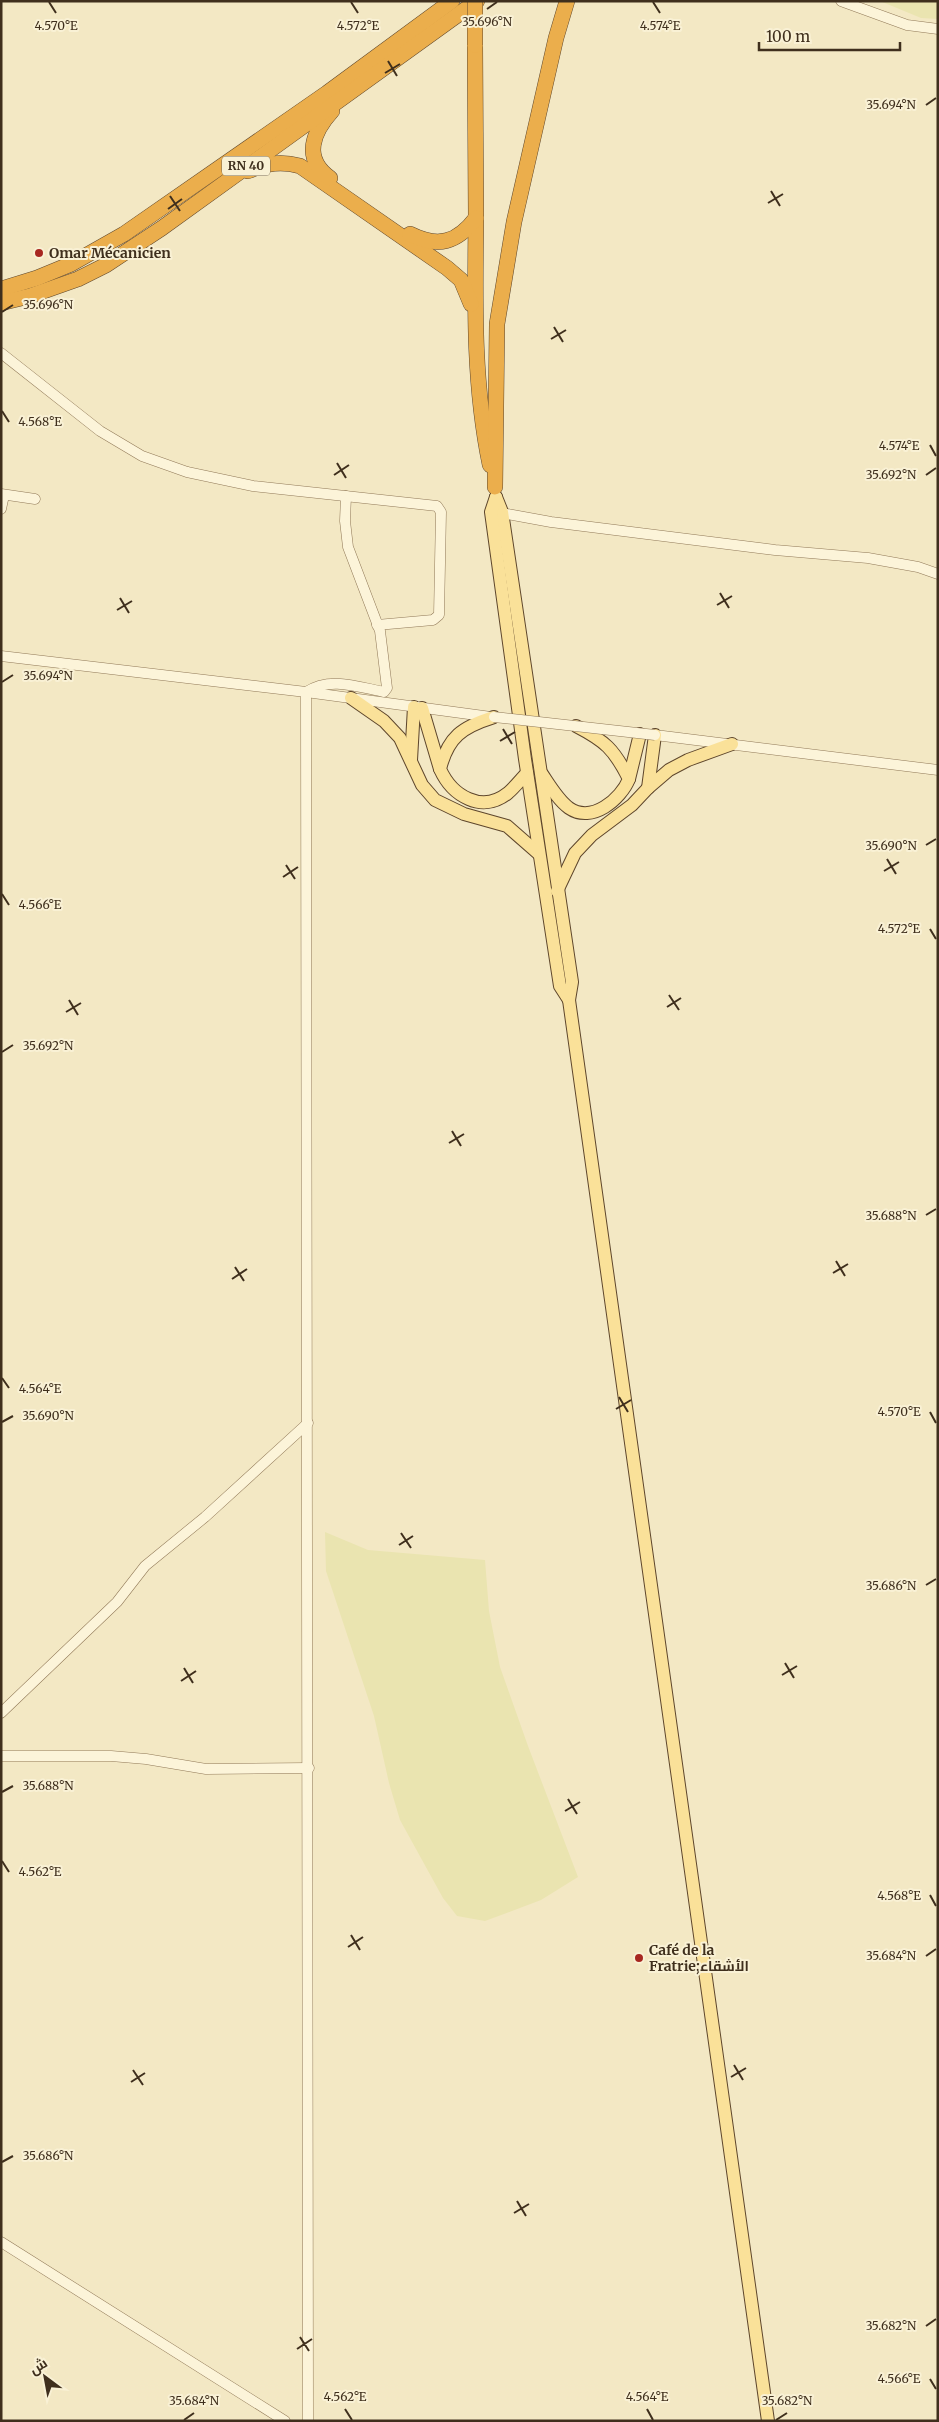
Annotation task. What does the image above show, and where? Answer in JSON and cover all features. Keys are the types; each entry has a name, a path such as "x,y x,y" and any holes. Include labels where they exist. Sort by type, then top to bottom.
{"highway":[{"name":"RN 40","path":"1,289 37,278 71,264 124,234 327,93 452,1"},
{"name":"RN 40","path":"1,303 30,296 78,279 106,266 162,228 476,1"},
{"path":"476,1 474,315 482,428 496,492"},
{"path":"496,492 497,324 514,222 556,38 567,1"},
{"path":"346,95 320,124 314,136 313,152 317,164 324,173 410,234 422,240 433,242 447,241 467,230 476,218"},
{"path":"226,180 270,163 285,162 300,166 447,268 461,280 474,315"}],"main road":[{"path":"496,492 527,773 560,986 569,1000"},
{"path":"497,512 572,982 569,1000 768,2421"},
{"path":"351,698 384,721 400,738 422,785 436,800 464,814 507,826 539,854"},
{"path":"418,708 446,782 460,796 474,802 492,801 508,793 527,773"},
{"path":"411,760 418,708"},
{"path":"440,769 445,751 457,735 471,724 494,717"},
{"path":"576,726 602,740 617,755 629,779"},
{"path":"540,773 570,809 583,813 600,810 618,798 624,790 629,779 640,734"},
{"path":"648,788 655,735"},
{"path":"557,892 575,853 592,835 632,805 669,770 732,744"}],"street":[{"path":"841,1 907,25 938,29"},
{"path":"1,354 100,431 142,456 187,472 254,486 437,506 441,512 438,618 378,625"},
{"path":"1,509 3,495 35,499"},
{"path":"306,692 317,685 328,683 386,691 378,625 348,547 344,521 346,496"},
{"path":"497,512 551,522 775,550 868,558 918,567 938,574"},
{"path":"1,656 938,770"},
{"path":"306,692 309,1768 308,2421"},
{"path":"1,1713 112,1607 145,1566 205,1517 308,1423"},
{"path":"1,1756 111,1756 146,1759 206,1769 309,1768"},
{"path":"1,2242 285,2421"}],"shaded area":[{"path":"880,1 938,1 938,19 921,18"},
{"path":"325,1532 368,1550 485,1560 489,1611 500,1667 578,1877 541,1900 485,1921 457,1916 443,1898 400,1820 389,1783 374,1716 326,1571"}],"place":[{"name":"Omar Mécanicien","path":"39,253"},
{"name":"Café de la Fratrie;الأشقاء","path":"639,1958"}]}
